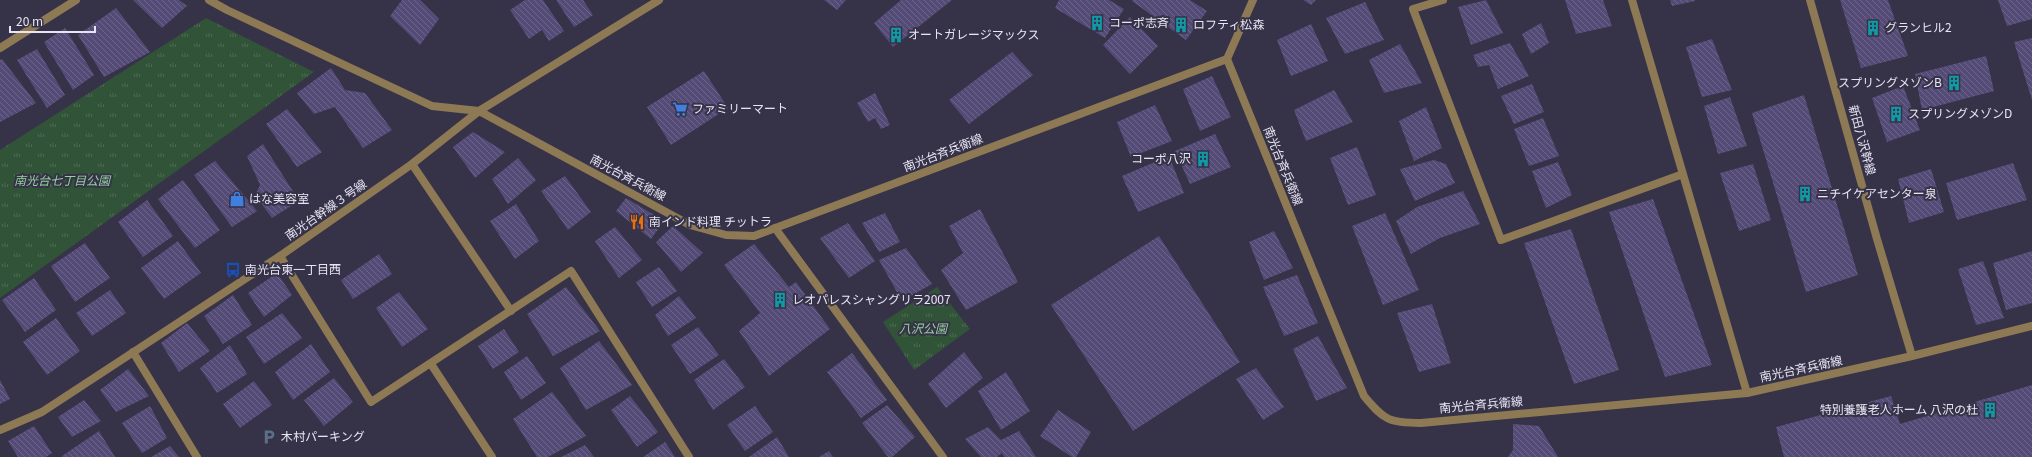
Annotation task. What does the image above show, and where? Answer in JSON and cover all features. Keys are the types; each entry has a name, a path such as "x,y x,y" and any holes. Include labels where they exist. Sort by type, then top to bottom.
{"street":[{"path":"0,48 76,0"},
{"path":"209,0 227,10 432,106 480,111"},
{"name":"南光台幹線３号線","path":"0,430 42,412 280,256 412,164 480,111 659,0"},
{"path":"1227,59 1253,0"},
{"path":"1442,0 1413,9 1501,240 1683,174"},
{"path":"1632,0 1748,393"},
{"name":"新田八沢幹線","path":"1810,0 1877,239 1912,356"},
{"name":"南光台斉兵衛線","path":"480,111 690,225 726,235 754,236 1227,59 1364,396 1377,411 1396,423 1421,423 1748,393 1912,356 2032,326"},
{"path":"412,164 511,311"},
{"path":"776,228 943,457"},
{"path":"280,256 372,402 571,271 689,457"},
{"path":"133,352 197,457"},
{"path":"431,364 492,457"}],"green space":[{"name":"南光台七丁目公園","path":"206,18 314,72 0,298 0,150"},
{"name":"八沢公園","path":"937,287 970,329 914,370 883,322"}],"building":[{"path":"133,0 179,0 187,6 162,28"},
{"path":"402,0 420,0 439,19 420,45 390,16"},
{"path":"525,0 543,0 564,31 549,41 542,30 529,39 510,10"},
{"path":"556,0 583,0 593,15 574,27"},
{"path":"824,0 846,0 837,10"},
{"name":"オートガレージマックス","path":"901,0 952,0 893,47 874,23"},
{"name":"コーポ志斉","path":"1059,0 1109,0 1124,9 1105,38 1055,8"},
{"name":"ロフティ松森","path":"1190,0 1207,11 1186,40 1132,1"},
{"path":"1303,0 1316,0 1311,5"},
{"path":"1486,0 1503,33 1471,45 1458,7"},
{"path":"1565,0 1603,0 1612,26 1576,34"},
{"path":"1670,0 1695,0 1695,1 1672,6"},
{"name":"グランヒル2","path":"1840,0 1888,0 1908,56 1861,68"},
{"path":"1998,0 2032,0 2032,19 2007,26"},
{"path":"1365,2 1384,40 1345,54 1326,18"},
{"path":"116,8 150,52 104,77 78,35"},
{"path":"1130,17 1158,46 1130,74 1103,45"},
{"path":"1541,23 1549,43 1531,54 1522,34"},
{"path":"1311,24 1328,61 1291,76 1277,40"},
{"path":"65,28 94,75 73,90 44,42"},
{"path":"2032,38 2032,100 2014,42"},
{"path":"1712,39 1732,90 1702,97 1686,47"},
{"path":"1510,43 1529,76 1498,89 1489,65 1478,67 1473,55"},
{"path":"1400,44 1422,83 1384,93 1369,60"},
{"path":"37,49 65,95 47,108 17,60"},
{"path":"1012,52 1033,75 969,124 949,100"},
{"name":"スプリングメゾンB","path":"1986,56 1994,91 1922,110 1915,74"},
{"path":"2,59 36,103 0,122 0,60"},
{"path":"331,68 345,90 365,93 392,130 363,148 335,107 314,114 297,93"},
{"path":"704,71 728,108 671,145 647,107"},
{"path":"1212,76 1231,117 1200,131 1183,89"},
{"path":"1532,84 1544,112 1514,124 1501,96"},
{"name":"スプリングメゾンD","path":"1903,86 1920,130 1887,142 1872,98"},
{"path":"1334,90 1353,122 1306,141 1294,110"},
{"path":"875,93 890,125 881,129 875,118 868,122 857,103"},
{"name":"ニチイケアセンター泉","path":"1804,95 1858,275 1806,292 1752,113"},
{"path":"1730,97 1747,146 1718,154 1704,106"},
{"path":"1155,105 1172,141 1131,157 1117,122"},
{"path":"1426,107 1442,148 1414,161 1399,121"},
{"path":"287,109 322,152 297,167 266,124"},
{"path":"1543,118 1559,156 1529,166 1514,129"},
{"path":"473,132 505,152 475,178 453,147"},
{"name":"コーポ八沢","path":"1215,134 1231,167 1190,184 1175,151"},
{"path":"263,144 299,201 272,218 255,195 260,185 247,156"},
{"path":"1357,147 1376,195 1348,205 1330,158"},
{"path":"1169,156 1184,193 1138,212 1122,176"},
{"path":"518,158 536,180 508,204 492,179"},
{"path":"1434,160 1446,164 1455,183 1415,201 1400,169"},
{"path":"215,161 257,211 232,227 194,175"},
{"path":"1558,162 1572,195 1546,208 1532,171"},
{"path":"2013,163 2027,200 1957,220 1946,183"},
{"path":"1753,164 1771,220 1739,231 1720,173"},
{"path":"1931,169 1944,212 1909,223 1898,179"},
{"path":"565,176 591,212 568,230 541,191"},
{"path":"183,180 220,230 195,248 158,199"},
{"path":"1463,191 1480,224 1440,238 1411,254 1396,221 1417,207"},
{"path":"626,198 664,221 651,239 616,211"},
{"path":"1653,199 1712,365 1665,377 1609,212"},
{"path":"147,200 173,236 143,257 118,222"},
{"path":"516,204 539,241 515,259 490,221"},
{"path":"980,209 1018,282 966,310 941,270 963,253 949,226"},
{"path":"885,213 900,242 879,252 862,223"},
{"path":"1385,213 1419,290 1383,305 1352,226"},
{"path":"848,223 875,261 849,278 820,238"},
{"path":"673,226 703,253 681,272 656,242"},
{"path":"615,227 642,260 619,278 595,241"},
{"path":"1571,229 1619,370 1574,384 1524,243"},
{"path":"1274,231 1293,268 1264,280 1249,242"},
{"path":"1159,236 1240,362 1133,431 1051,305"},
{"path":"178,241 201,273 164,299 141,268"},
{"path":"85,243 110,278 75,302 51,266"},
{"name":"レオパレスシャングリラ2007","path":"754,244 789,287 796,282 830,329 769,376 739,331 760,313 724,265"},
{"path":"906,248 932,284 902,301 879,260"},
{"path":"2032,251 2032,303 2006,310 1993,263"},
{"path":"379,254 392,274 353,299 341,280"},
{"path":"1983,261 2004,318 1976,325 1958,269"},
{"path":"659,267 677,291 652,307 636,282"},
{"path":"277,273 292,295 264,317 248,293"},
{"path":"1297,275 1318,323 1284,336 1263,287"},
{"path":"34,278 56,310 25,332 2,300"},
{"path":"566,287 600,331 553,356 527,314"},
{"path":"110,290 126,313 92,336 76,313"},
{"path":"399,292 428,329 402,347 376,308"},
{"path":"233,295 252,325 223,344 204,316"},
{"path":"679,296 696,318 668,336 655,315"},
{"path":"1432,304 1451,363 1419,372 1397,313"},
{"path":"282,313 302,338 264,364 246,337"},
{"path":"56,318 80,351 47,375 23,342"},
{"path":"187,323 210,351 179,372 161,343"},
{"path":"698,327 719,355 690,374 671,345"},
{"path":"504,329 519,352 493,369 478,346"},
{"path":"1318,336 1347,388 1316,401 1293,349"},
{"path":"599,341 632,385 586,410 560,368"},
{"path":"311,344 330,372 293,400 275,372"},
{"path":"230,345 247,374 217,393 200,368"},
{"path":"964,352 983,378 946,408 928,384"},
{"path":"852,353 887,400 861,418 827,372"},
{"path":"527,356 546,383 521,400 504,372"},
{"path":"724,359 745,387 713,410 694,380"},
{"path":"1256,368 1284,407 1263,420 1236,379"},
{"path":"128,369 149,396 116,412 100,390"},
{"path":"1006,372 1030,411 1001,430 978,391"},
{"path":"334,378 353,402 324,426 304,400"},
{"path":"0,380 10,399 0,404"},
{"path":"254,381 272,405 240,428 223,404"},
{"name":"特別養護老人ホーム 八沢の杜","path":"2032,385 2032,457 1784,457 1776,427 1891,396 1900,424"},
{"path":"552,392 586,436 548,457 537,457 513,419"},
{"path":"630,396 658,432 637,447 611,410"},
{"path":"84,400 101,421 72,437 58,417"},
{"path":"887,405 915,437 892,457 888,457 862,423"},
{"path":"150,406 167,438 142,453 122,423"},
{"path":"755,406 773,432 745,451 727,425"},
{"path":"1058,410 1091,432 1076,457 1072,457 1040,436"},
{"path":"1513,424 1539,426 1558,457 1508,457 1513,450"},
{"path":"34,426 52,453 46,457 18,457 8,441"},
{"path":"988,427 1001,440 1019,431 1036,457 1004,457 1002,453 997,457 981,457 965,439"},
{"path":"99,431 115,457 62,457 62,456"},
{"path":"777,437 789,457 749,457"},
{"path":"665,442 675,457 643,457"},
{"path":"585,445 594,457 561,457"},
{"path":"170,446 179,457 151,457"},
{"path":"829,451 833,457 819,457"}],"place":[{"name":"コーポ志斉","path":"1097,23"},
{"name":"ロフティ松森","path":"1181,25"},
{"name":"グランヒル2","path":"1873,28"},
{"name":"オートガレージマックス","path":"896,35"},
{"name":"スプリングメゾンB","path":"1954,83"},
{"name":"ファミリーマート","path":"680,109"},
{"name":"スプリングメゾンD","path":"1896,114"},
{"name":"コーポ八沢","path":"1203,159"},
{"name":"ニチイケアセンター泉","path":"1805,194"},
{"name":"はな美容室","path":"237,199"},
{"name":"南インド料理 チットラ","path":"637,222"},
{"name":"南光台東一丁目西","path":"233,270"},
{"name":"レオパレスシャングリラ2007","path":"780,300"},
{"name":"特別養護老人ホーム 八沢の杜","path":"1990,410"},
{"name":"木村パーキング","path":"269,437"}]}
